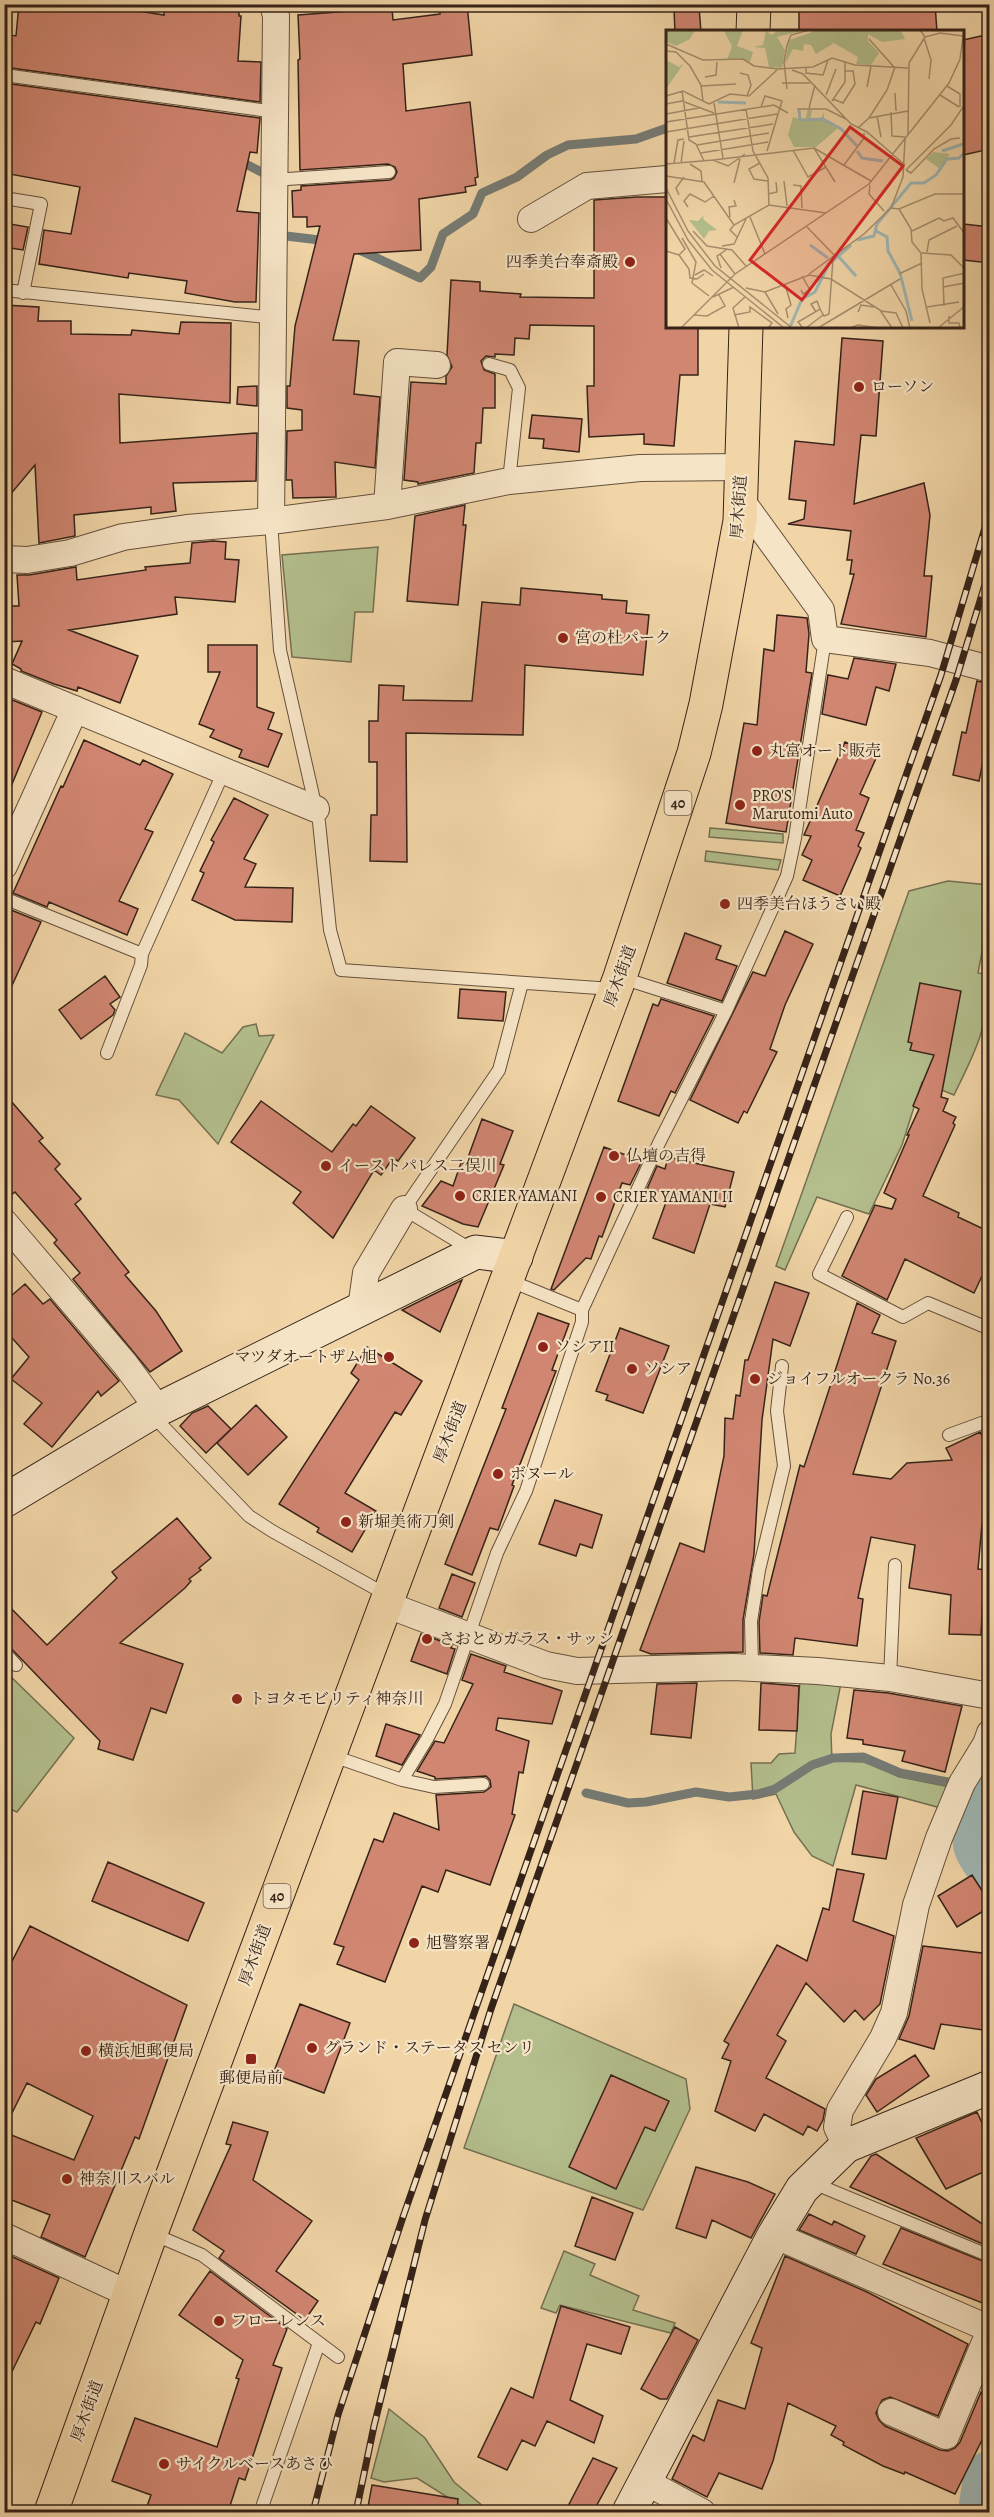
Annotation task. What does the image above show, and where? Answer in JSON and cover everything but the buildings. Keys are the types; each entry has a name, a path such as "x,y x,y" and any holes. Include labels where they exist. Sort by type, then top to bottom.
{"main road":[{"path":"753,30 754,4"},
{"name":"厚木街道","path":"51,2512 151,2233 618,983 694,753 717,647 740,521 746,328"}],"street":[{"path":"271,521 275,318 273,180 276,112 276,16 273,4"},
{"path":"531,219 587,186 666,179"},
{"path":"387,506 397,363 437,365"},
{"path":"4,559 27,560 70,553 133,536 387,506 509,481 640,468 742,467"},
{"path":"741,500 821,610 825,639 930,653 990,669"},
{"path":"4,680 316,809"},
{"path":"7,851 75,709"},
{"path":"361,1308 366,1273 404,1209"},
{"path":"4,1222 125,1364 155,1411"},
{"path":"4,1501 155,1411 476,1252 511,1268"},
{"path":"387,1599 546,1665 577,1671 752,1667 890,1678 990,1696"},
{"path":"846,2146 837,2127 840,2110 883,2038 894,2013 916,1905 939,1838 962,1783 988,1742"},
{"path":"629,2512 774,2235 802,2189 846,2146 990,2087"},
{"path":"774,2235 990,2329 946,2436 891,2412"},
{"path":"4,2236 129,2294"},
{"path":"646,2482 702,2512"}],"lane":[{"path":"4,75 276,112"},
{"path":"273,180 389,172"},
{"path":"4,198 41,204 23,293"},
{"path":"4,290 275,318"},
{"path":"489,364 510,370 519,388 509,481"},
{"path":"271,521 280,650 316,809 330,930 341,970 522,983 618,983 726,1011"},
{"path":"402,1780 445,1704 497,1553 526,1491 582,1322 582,1310 659,1143 726,1011 786,876 795,838 825,639"},
{"path":"107,1053 141,965 142,954 224,771"},
{"path":"4,898 142,954"},
{"path":"476,1252 404,1209 447,1150 499,1070 522,983"},
{"path":"847,1217 819,1274 903,1317 928,1303 990,1329"},
{"path":"511,1268 582,1310"},
{"path":"752,1667 751,1622 757,1580 784,1466 777,1411 782,1366"},
{"path":"155,1411 249,1516 272,1532 387,1599"},
{"path":"949,1435 990,1420"},
{"path":"890,1678 895,1565"},
{"path":"4,1652 16,1665"},
{"path":"329,1754 402,1780 434,1787 483,1784"},
{"path":"809,2181 990,2256"},
{"path":"151,2233 202,2254 338,2357"},
{"path":"262,2507 319,2343"}],"green space":[{"path":"378,547 373,612 355,612 351,662 292,657 282,555"},
{"path":"710,828 783,834 783,843 709,837"},
{"path":"706,851 781,860 778,870 705,861"},
{"path":"948,881 989,885 989,915 978,973 989,975 987,1009 975,1051 954,1095 922,1082 902,1145 869,1214 817,1197 785,1270 776,1266 909,891"},
{"path":"256,1024 259,1036 274,1035 218,1144 179,1100 156,1095 185,1033 222,1053 243,1027"},
{"path":"7,1673 74,1738 17,1812 10,1809 5,1816 4,1676"},
{"path":"800,1680 841,1683 831,1734 832,1761 864,1762 900,1777 950,1787 941,1808 856,1785 833,1866 812,1856 794,1832 776,1794 753,1799 751,1763 771,1763 779,1754 795,1753"},
{"path":"514,2004 686,2079 690,2109 643,2210 464,2148"},
{"path":"564,2251 595,2264 590,2275 639,2296 633,2310 675,2323 671,2333 560,2305 556,2313 541,2308"},
{"path":"389,2409 425,2438 454,2482 490,2512 471,2512 417,2478 384,2482 371,2478"}],"waterway":[{"path":"355,248 420,278 431,267 443,234 473,214 482,193 517,177 547,155 568,145 636,139 666,128"},
{"path":"238,160 269,176"},
{"path":"286,236 328,241"},
{"path":"586,1793 628,1803 646,1802 696,1792 729,1797 758,1794 775,1789 812,1765 833,1758 863,1757 900,1773 953,1783"},
{"path":"972,1788 986,1795"},
{"path":"990,1791 982,1809 979,1831 981,1846 990,1862"},
{"path":"985,2512 990,2478"}],"railway":[{"path":"313,2512 338,2415 403,2217 941,675 990,511"},
{"path":"356,2512 374,2426 425,2220 491,2009 956,680 990,568"}],"place":[{"name":"四季美台奉斎殿","path":"630,262"},
{"name":"ローソン","path":"859,387"},
{"name":"宮の杜パーク","path":"563,638"},
{"name":"丸富オート販売","path":"757,751"},
{"name":"PRO'S Marutomi Auto","path":"740,805"},
{"name":"四季美台ほうさい殿","path":"725,904"},
{"name":"仏壇の吉得","path":"614,1156"},
{"name":"イーストパレス二俣川","path":"326,1166"},
{"name":"CRIER YAMANI","path":"460,1196"},
{"name":"CRIER YAMANI II","path":"601,1197"},
{"name":"ソシアII","path":"543,1347"},
{"name":"マツダオートザム旭","path":"389,1357"},
{"name":"ソシア","path":"632,1369"},
{"name":"ジョイフルオークラ No.36","path":"755,1379"},
{"name":"ボヌール","path":"498,1474"},
{"name":"新堀美術刀剣","path":"346,1522"},
{"name":"さおとめガラス・サッシ","path":"427,1639"},
{"name":"トヨタモビリティ神奈川","path":"237,1699"},
{"name":"旭警察署","path":"414,1943"},
{"name":"グランド・ステータス センリ","path":"312,2048"},
{"name":"横浜旭郵便局","path":"86,2051"},
{"name":"郵便局前","path":"251,2059"},
{"name":"神奈川スバル","path":"67,2179"},
{"name":"フローレンス","path":"219,2321"},
{"name":"サイクルベースあさひ","path":"164,2464"}]}
